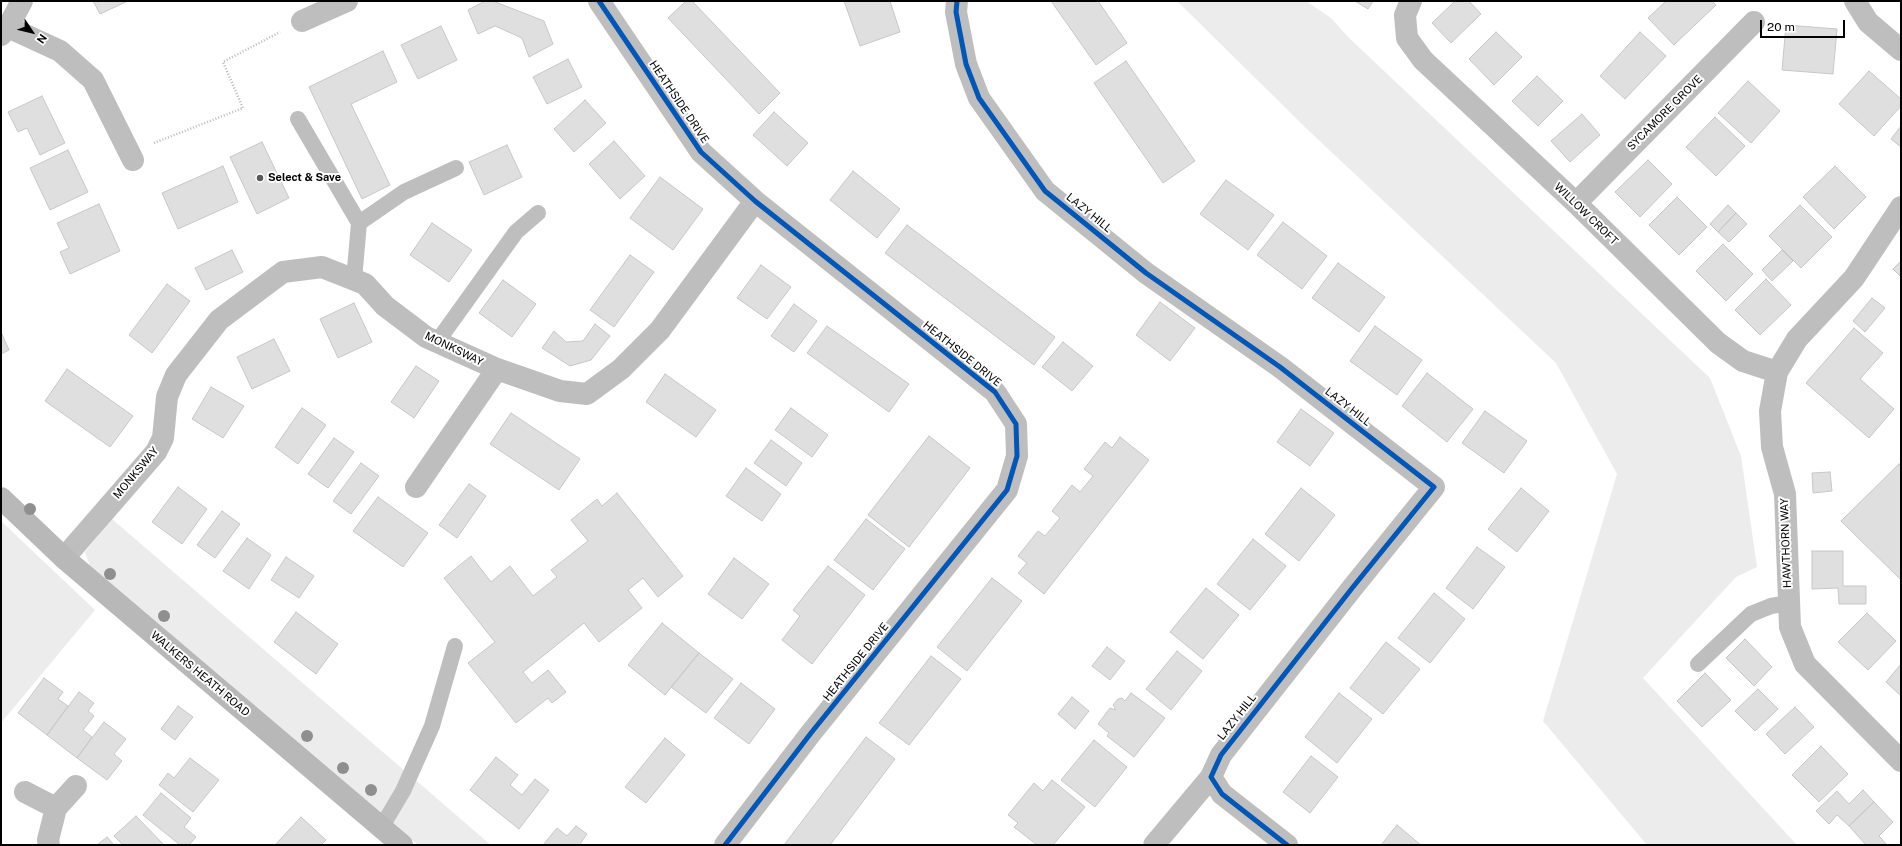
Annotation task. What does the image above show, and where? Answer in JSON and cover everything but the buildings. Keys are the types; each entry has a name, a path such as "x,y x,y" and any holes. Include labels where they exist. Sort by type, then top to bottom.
{"street":[{"path":"22,1 5,31 60,52 93,80 131,156"},
{"path":"302,21 347,1"},
{"name":"HEATHSIDE DRIVE","path":"598,1 701,152 755,201 995,392 1016,424 1017,456 1007,490 811,733 725,845"},
{"name":"LAZY HILL","path":"957,1 956,12 966,64 979,98 1045,191 1146,273 1280,367 1434,487 1221,755 1211,777 1154,845"},
{"name":"WILLOW CROFT","path":"1411,1 1405,15 1407,38 1423,60 1576,203 1718,343 1743,361 1777,372"},
{"path":"1855,1 1868,22 1901,50"},
{"name":"SYCAMORE GROVE","path":"1576,203 1754,22"},
{"name":"MONKSWAY","path":"64,558 156,452 163,438 167,397 176,375 219,320 282,272 322,267 365,284 385,306 426,337 496,369 560,391 587,394 621,368 660,330 755,201"},
{"name":"HAWTHORN WAY","path":"1901,207 1854,278 1797,339 1777,372 1770,411 1772,447 1785,494 1790,627 1805,664 1901,761"},
{"path":"416,487 496,369"},
{"name":"WALKERS HEATH ROAD","path":"1,498 64,558 402,845"},
{"path":"1211,777 1222,794 1287,845"},
{"path":"49,845 48,840 56,808 76,786"},
{"path":"25,792 56,808"}],"lane":[{"path":"298,119 359,224 354,280"},
{"path":"359,224 404,192 456,168"},
{"path":"437,342 516,232 538,213"},
{"path":"1698,664 1751,614 1771,606 1788,602"},
{"path":"381,828 403,791 432,726 455,646"}],"path":[{"path":"131,156 243,108 223,62 302,21"}],"shaded area":[{"path":"1177,1 1306,1 1331,18 1348,37 1710,378 1741,456 1757,567 1736,577 1643,678 1797,845 1647,845 1543,721 1617,474 1556,363 1309,131"},
{"path":"112,519 491,845 418,845 91,569 85,552"},
{"path":"1,521 95,610 1,723"}],"cycle path":[{"path":"599,1 701,152 755,201 995,392 1016,424 1017,456 1007,490 811,733 725,845"},
{"path":"957,1 956,12 966,64 979,98 1045,191 1146,273 1280,367 1434,487 1221,755 1211,777 1222,794 1287,845"}],"place":[{"name":"Select & Save","path":"260,178"}]}
